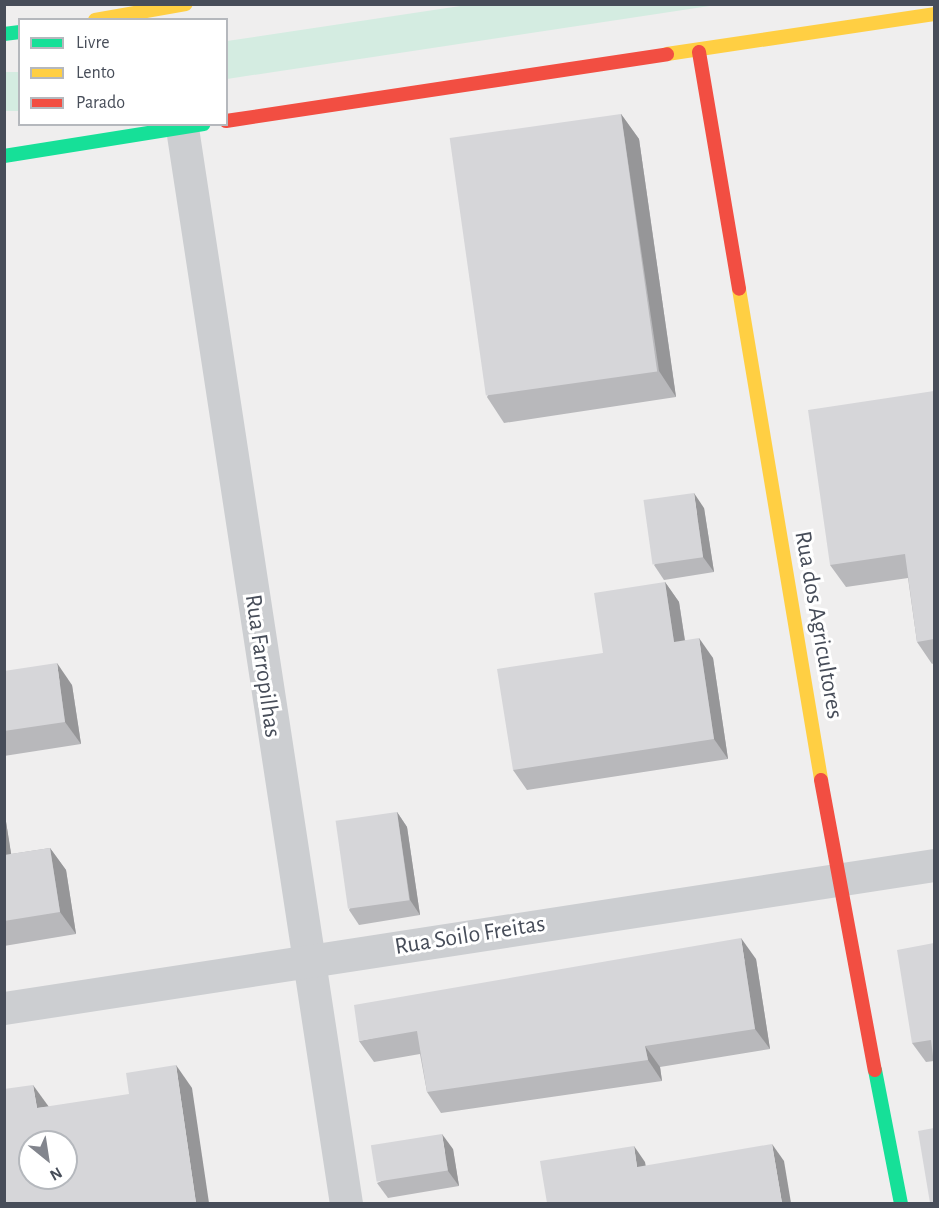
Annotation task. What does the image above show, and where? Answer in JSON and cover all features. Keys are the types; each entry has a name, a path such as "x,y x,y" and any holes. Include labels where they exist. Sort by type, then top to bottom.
{"street":[{"path":"106,18 186,4"},
{"path":"228,121 699,52 934,14"},
{"name":"Rua dos Agricultores","path":"699,52 838,880 901,1203"},
{"path":"4,156 193,126"},
{"name":"Rua Farropilhas","path":"193,126 306,961 346,1203"},
{"name":"Rua Soilo Freitas","path":"4,1008 934,865"}],"green space":[{"path":"467,5 716,5 228,79 228,41"},
{"path":"5,72 18,72 18,111 5,111"}],"building":[{"path":"621,114 657,371 486,396 450,138"},
{"path":"934,391 934,639 917,642 905,554 830,565 808,410"},
{"path":"694,493 703,557 653,564 643,500"},
{"path":"665,582 674,642 699,638 714,739 513,770 497,669 603,653 594,593"},
{"path":"57,663 65,722 4,731 4,671"},
{"path":"397,812 409,900 348,909 336,821"},
{"path":"50,848 60,912 4,921 4,855"},
{"path":"741,938 755,1029 645,1046 648,1060 427,1092 417,1031 359,1041 354,1005"},
{"path":"934,943 934,1064 931,1040 912,1043 897,950"},
{"path":"176,1065 196,1203 4,1203 4,1089 33,1085 37,1108 129,1094 126,1073"},
{"path":"934,1128 934,1203 930,1203 918,1131"},
{"path":"442,1134 448,1171 377,1182 371,1145"},
{"path":"772,1144 782,1203 547,1203 540,1161 634,1146 637,1167"}],"traffic: fast":[{"path":"4,34 18,32"},
{"path":"4,156 191,126"},
{"path":"875,1070 901,1204"}],"traffic: slow":[{"path":"106,18 186,4"},
{"path":"667,54 934,14"},
{"path":"739,289 821,780"}],"traffic: jam":[{"path":"699,52 739,289"},
{"path":"228,121 667,54"},
{"path":"821,780 875,1070"}]}
